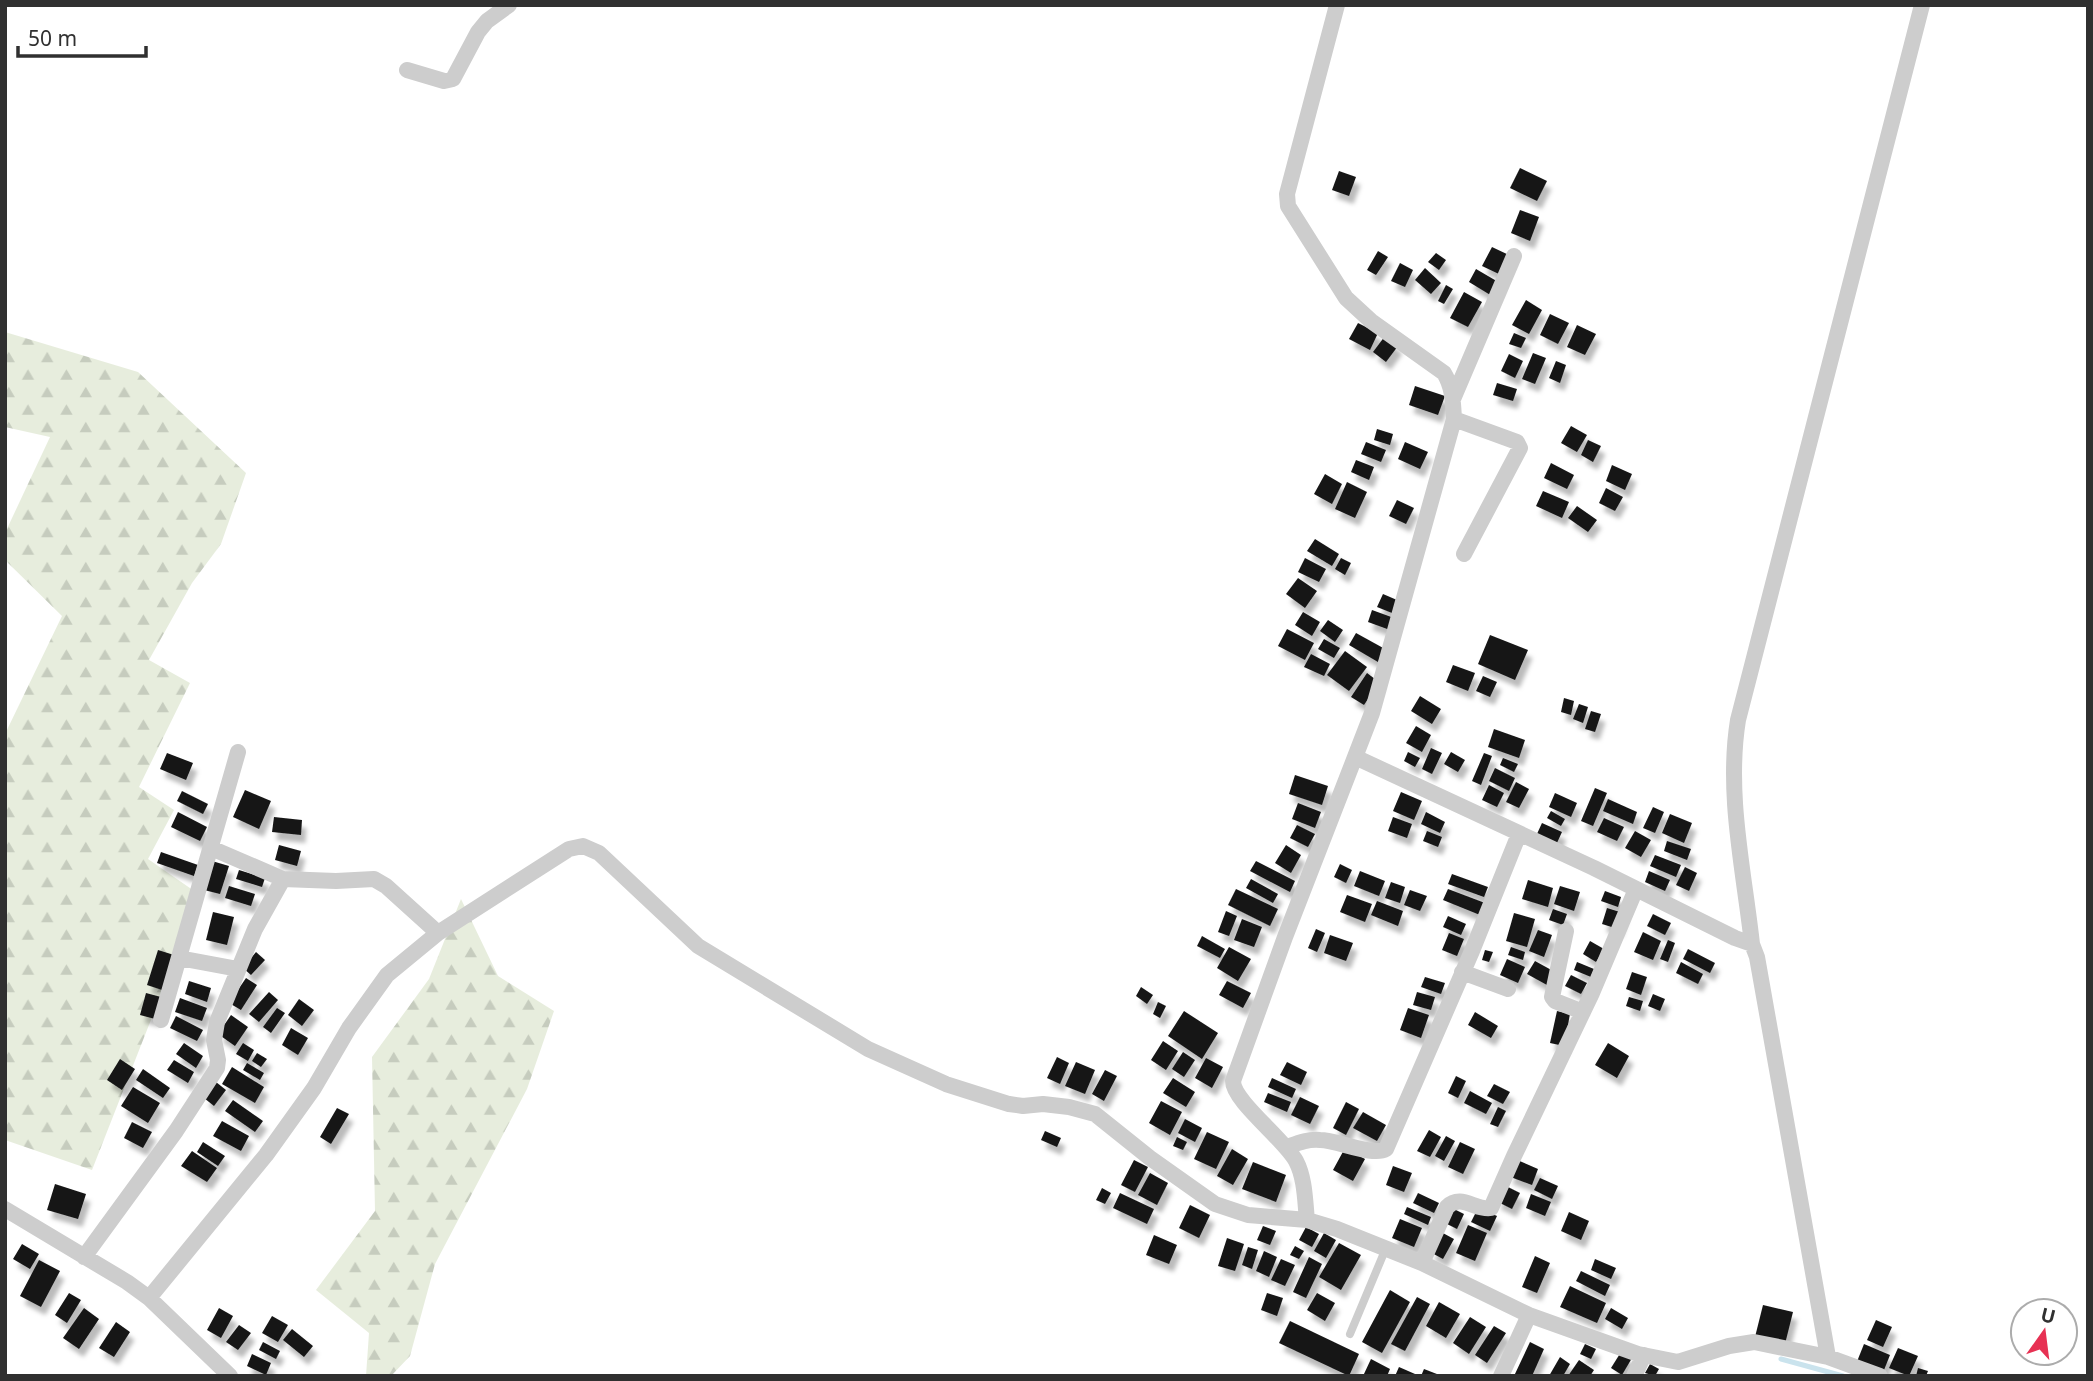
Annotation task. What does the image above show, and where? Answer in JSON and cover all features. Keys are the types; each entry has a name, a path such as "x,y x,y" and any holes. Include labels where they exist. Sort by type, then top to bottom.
{"street":[{"path":"407,69 444,81 453,79 478,32 487,21 509,5"},
{"path":"1307,1220 1301,1173 1287,1147 1236,1094 1233,1081 1371,713 1454,419 1451,385 1444,373 1371,321 1346,298 1288,206 1289,186 1337,5"},
{"path":"1828,1357 1757,957 1752,944 1734,791 1734,744 1922,5"},
{"path":"1453,399 1514,256"},
{"path":"1454,419 1517,442 1520,448 1464,554"},
{"path":"161,1020 239,752"},
{"path":"1355,757 1752,944"},
{"path":"1287,1147 1305,1140 1322,1140 1376,1152 1384,1151 1519,834"},
{"path":"149,1298 266,1156 314,1088 349,1028 387,975 438,933 569,849 583,846 610,860 698,946 868,1049 946,1084 1009,1104 1056,1106 1095,1114 1150,1158 1215,1204 1248,1215 1307,1220 1422,1263 1529,1315 1644,1355 1678,1362 1730,1346 1754,1342 1828,1357 1880,1376"},
{"path":"211,848 283,879 374,879 386,886 438,933"},
{"path":"85,1257 217,1069 215,1031 255,929 283,879"},
{"path":"1422,1263 1447,1207 1452,1202 1460,1201 1491,1208 1583,1012 1636,889"},
{"path":"1566,931 1552,997 1555,1001 1583,1012"},
{"path":"179,958 238,969"},
{"path":"1462,972 1508,989"},
{"path":"5,1209 149,1298 230,1376"},
{"path":"1501,1376 1529,1315"},
{"path":"1634,1376 1644,1355"}],"lane":[{"path":"1350,1335 1386,1248"}],"green space":[{"path":"5,332 138,372 246,473 221,544 192,583 149,660 190,683 139,787 174,810 148,859 200,895 92,1170 5,1140 5,734 62,616 5,560 5,533 50,437 5,427"},
{"path":"461,899 498,976 554,1011 527,1089 435,1264 410,1356 391,1376 366,1376 369,1333 316,1290 375,1211 372,1057 429,979"}],"building":[{"path":"1520,168 1547,181 1537,201 1510,188"},
{"path":"1339,171 1356,177 1349,196 1332,190"},
{"path":"1520,210 1539,217 1530,241 1511,233"},
{"path":"1492,247 1511,256 1501,275 1482,266"},
{"path":"1378,251 1388,257 1376,275 1367,270"},
{"path":"1436,253 1446,260 1439,270 1428,262"},
{"path":"1400,263 1413,270 1405,287 1391,281"},
{"path":"1425,268 1441,283 1431,294 1415,280"},
{"path":"1476,269 1500,283 1492,296 1469,282"},
{"path":"1446,285 1453,289 1444,304 1438,301"},
{"path":"1464,292 1482,302 1468,327 1450,318"},
{"path":"1526,300 1542,310 1529,334 1512,325"},
{"path":"1550,314 1569,323 1558,344 1540,335"},
{"path":"1358,323 1378,333 1370,350 1349,339"},
{"path":"1577,325 1596,334 1585,355 1567,347"},
{"path":"1514,333 1526,338 1521,348 1509,344"},
{"path":"1385,336 1398,346 1386,362 1373,352"},
{"path":"1533,353 1546,358 1535,384 1522,379"},
{"path":"1509,354 1523,361 1515,378 1501,371"},
{"path":"1556,361 1566,365 1560,383 1549,378"},
{"path":"1497,383 1517,389 1513,401 1493,395"},
{"path":"1415,386 1445,396 1438,415 1409,405"},
{"path":"1571,426 1587,435 1577,452 1561,443"},
{"path":"1377,429 1393,434 1390,445 1374,440"},
{"path":"1588,440 1601,446 1593,462 1581,455"},
{"path":"1366,442 1386,450 1381,462 1361,454"},
{"path":"1405,442 1428,452 1420,469 1398,459"},
{"path":"1356,460 1374,467 1369,480 1351,472"},
{"path":"1551,463 1574,475 1567,489 1544,478"},
{"path":"1612,465 1632,474 1625,490 1606,481"},
{"path":"1325,474 1342,484 1332,504 1314,494"},
{"path":"1347,482 1367,492 1355,518 1335,509"},
{"path":"1606,488 1623,497 1615,511 1599,503"},
{"path":"1543,491 1569,502 1562,518 1536,506"},
{"path":"1397,500 1414,508 1406,524 1389,516"},
{"path":"1577,506 1597,520 1588,532 1568,518"},
{"path":"1315,539 1339,554 1332,566 1307,551"},
{"path":"1305,558 1326,569 1319,582 1298,572"},
{"path":"1341,558 1351,563 1345,575 1335,569"},
{"path":"1298,578 1317,591 1305,608 1286,594"},
{"path":"1383,594 1397,600 1392,613 1377,607"},
{"path":"1372,610 1394,618 1390,630 1368,622"},
{"path":"1303,612 1320,622 1312,636 1295,625"},
{"path":"1328,620 1343,630 1335,642 1320,631"},
{"path":"1287,629 1314,643 1305,660 1278,646"},
{"path":"1356,633 1385,649 1378,662 1349,645"},
{"path":"1490,635 1528,650 1515,680 1478,664"},
{"path":"1324,639 1340,648 1334,658 1318,649"},
{"path":"1345,651 1367,667 1349,691 1327,675"},
{"path":"1311,654 1330,664 1324,676 1304,667"},
{"path":"1453,665 1475,673 1468,691 1446,682"},
{"path":"1367,673 1379,682 1364,705 1351,697"},
{"path":"1483,676 1497,682 1490,697 1476,691"},
{"path":"1420,696 1441,709 1432,724 1411,711"},
{"path":"1564,698 1574,701 1571,715 1561,712"},
{"path":"1579,704 1588,707 1583,723 1573,719"},
{"path":"1591,711 1601,714 1595,732 1585,729"},
{"path":"1416,726 1431,735 1422,752 1406,743"},
{"path":"1494,729 1525,740 1519,758 1488,747"},
{"path":"1431,748 1442,753 1432,774 1422,769"},
{"path":"1408,752 1420,758 1415,767 1404,761"},
{"path":"1451,752 1465,760 1458,772 1444,764"},
{"path":"167,753 193,763 186,780 160,769"},
{"path":"1484,753 1492,756 1481,785 1472,781"},
{"path":"1503,758 1518,764 1514,772 1500,765"},
{"path":"1495,768 1515,778 1509,791 1489,781"},
{"path":"1295,775 1328,786 1322,805 1289,794"},
{"path":"1516,782 1529,789 1519,808 1506,802"},
{"path":"1489,785 1504,793 1497,807 1482,800"},
{"path":"1595,788 1607,793 1593,826 1581,821"},
{"path":"245,790 271,801 259,829 233,817"},
{"path":"182,791 208,804 203,814 177,801"},
{"path":"1401,792 1422,801 1414,820 1393,811"},
{"path":"1555,793 1577,803 1571,817 1549,807"},
{"path":"1608,799 1637,812 1633,824 1603,811"},
{"path":"1298,803 1321,812 1315,828 1292,819"},
{"path":"1653,807 1664,812 1655,833 1643,828"},
{"path":"1551,811 1565,819 1561,826 1547,818"},
{"path":"178,812 207,827 200,841 171,827"},
{"path":"1426,812 1445,822 1440,833 1421,824"},
{"path":"1670,814 1692,823 1684,843 1662,833"},
{"path":"274,817 302,820 301,835 272,832"},
{"path":"1393,817 1412,824 1407,838 1388,831"},
{"path":"1604,818 1624,827 1617,841 1597,832"},
{"path":"1542,823 1562,832 1556,845 1536,836"},
{"path":"1297,825 1315,834 1308,847 1290,838"},
{"path":"1427,831 1442,837 1438,847 1423,841"},
{"path":"1635,831 1651,840 1641,857 1625,848"},
{"path":"1667,841 1691,849 1687,860 1664,851"},
{"path":"279,845 301,851 297,866 275,860"},
{"path":"1286,845 1301,855 1291,873 1275,863"},
{"path":"161,852 198,865 194,876 157,863"},
{"path":"1655,855 1681,865 1676,877 1650,866"},
{"path":"212,861 229,866 220,894 204,890"},
{"path":"1256,861 1295,881 1290,892 1250,871"},
{"path":"1340,864 1352,870 1346,883 1334,877"},
{"path":"1685,867 1697,873 1689,891 1676,885"},
{"path":"239,870 265,878 262,887 236,879"},
{"path":"1360,871 1385,881 1379,896 1354,886"},
{"path":"1649,871 1670,880 1665,891 1645,882"},
{"path":"1452,874 1488,887 1484,897 1448,884"},
{"path":"1251,879 1278,894 1273,903 1246,888"},
{"path":"1528,880 1553,888 1548,907 1522,899"},
{"path":"1391,882 1405,887 1400,903 1385,898"},
{"path":"229,886 255,894 251,906 225,898"},
{"path":"1560,886 1580,892 1574,911 1554,904"},
{"path":"1236,889 1278,909 1270,926 1228,905"},
{"path":"1448,889 1485,903 1480,915 1443,900"},
{"path":"1410,890 1427,896 1420,911 1404,905"},
{"path":"1605,891 1621,897 1618,907 1601,901"},
{"path":"1347,895 1372,904 1365,922 1340,912"},
{"path":"1377,901 1403,911 1398,926 1371,915"},
{"path":"1607,908 1623,913 1618,929 1602,924"},
{"path":"1553,909 1567,914 1563,925 1549,920"},
{"path":"1226,911 1237,916 1229,936 1218,932"},
{"path":"213,912 234,917 227,945 206,940"},
{"path":"1514,913 1535,919 1527,947 1506,941"},
{"path":"1653,914 1671,923 1665,935 1647,926"},
{"path":"1448,916 1466,924 1461,935 1443,927"},
{"path":"1242,919 1262,927 1254,947 1234,940"},
{"path":"1316,929 1325,933 1317,952 1308,948"},
{"path":"1538,930 1552,935 1544,957 1529,951"},
{"path":"1643,932 1661,941 1653,960 1634,952"},
{"path":"1449,933 1464,939 1457,956 1442,950"},
{"path":"1330,935 1353,943 1346,961 1324,953"},
{"path":"1202,936 1225,949 1220,958 1197,946"},
{"path":"1668,940 1675,943 1668,962 1660,959"},
{"path":"1590,941 1604,949 1596,962 1583,954"},
{"path":"1229,947 1251,959 1238,981 1217,968"},
{"path":"1511,947 1525,952 1523,960 1508,955"},
{"path":"1688,949 1715,963 1710,973 1683,959"},
{"path":"158,950 174,955 162,990 147,985"},
{"path":"1485,950 1493,952 1489,962 1482,960"},
{"path":"256,952 265,960 251,975 243,968"},
{"path":"1507,959 1525,967 1518,983 1500,975"},
{"path":"1535,961 1555,972 1547,985 1527,974"},
{"path":"1577,962 1594,969 1591,977 1574,970"},
{"path":"1681,962 1703,974 1698,984 1676,973"},
{"path":"1632,972 1647,977 1641,995 1626,989"},
{"path":"1571,975 1587,983 1581,994 1565,986"},
{"path":"1425,977 1445,983 1441,994 1421,987"},
{"path":"246,978 257,985 241,1010 229,1003"},
{"path":"189,981 211,988 207,1002 185,994"},
{"path":"1227,981 1251,993 1243,1008 1219,995"},
{"path":"1141,987 1153,995 1147,1004 1136,996"},
{"path":"269,992 278,1000 259,1022 249,1014"},
{"path":"1417,992 1435,997 1431,1010 1413,1005"},
{"path":"146,993 161,997 155,1019 140,1015"},
{"path":"1653,994 1665,999 1660,1011 1648,1006"},
{"path":"1629,997 1643,1001 1640,1011 1626,1006"},
{"path":"180,998 207,1008 202,1021 175,1012"},
{"path":"299,999 314,1010 302,1026 288,1015"},
{"path":"1158,1002 1166,1006 1160,1018 1153,1014"},
{"path":"277,1008 285,1013 271,1033 263,1027"},
{"path":"1408,1008 1429,1015 1421,1038 1400,1030"},
{"path":"1184,1011 1218,1033 1202,1059 1168,1036"},
{"path":"1557,1011 1570,1014 1564,1046 1550,1043"},
{"path":"1475,1012 1498,1026 1491,1038 1468,1025"},
{"path":"231,1015 248,1027 235,1046 218,1034"},
{"path":"176,1016 203,1030 197,1041 170,1028"},
{"path":"291,1028 308,1038 298,1055 282,1045"},
{"path":"1163,1041 1178,1051 1166,1070 1151,1060"},
{"path":"184,1043 203,1056 196,1068 176,1054"},
{"path":"243,1043 254,1050 248,1061 236,1054"},
{"path":"1608,1043 1629,1056 1617,1078 1595,1065"},
{"path":"1183,1052 1195,1060 1184,1077 1172,1069"},
{"path":"257,1053 267,1059 261,1067 252,1061"},
{"path":"1057,1057 1069,1063 1060,1084 1047,1078"},
{"path":"1206,1058 1223,1067 1212,1088 1195,1078"},
{"path":"120,1059 135,1069 122,1090 107,1080"},
{"path":"174,1060 194,1072 188,1083 167,1070"},
{"path":"1076,1062 1095,1070 1085,1094 1065,1086"},
{"path":"1287,1062 1307,1072 1301,1085 1280,1075"},
{"path":"247,1063 264,1073 260,1080 243,1070"},
{"path":"232,1067 264,1087 255,1103 222,1084"},
{"path":"143,1069 170,1088 163,1098 136,1080"},
{"path":"1105,1070 1117,1076 1104,1101 1092,1094"},
{"path":"1456,1076 1466,1081 1458,1098 1448,1093"},
{"path":"1173,1078 1195,1092 1186,1107 1163,1093"},
{"path":"1272,1078 1296,1089 1292,1098 1268,1087"},
{"path":"216,1082 226,1090 214,1106 204,1098"},
{"path":"1494,1084 1510,1092 1503,1104 1487,1096"},
{"path":"133,1087 160,1103 148,1123 121,1106"},
{"path":"1470,1091 1492,1103 1486,1114 1464,1103"},
{"path":"1268,1093 1291,1102 1287,1112 1264,1102"},
{"path":"1300,1097 1319,1106 1310,1124 1291,1115"},
{"path":"233,1100 263,1121 255,1132 225,1111"},
{"path":"1161,1101 1182,1112 1170,1135 1149,1123"},
{"path":"1346,1102 1359,1109 1346,1135 1333,1128"},
{"path":"1498,1107 1506,1111 1498,1127 1490,1124"},
{"path":"337,1108 349,1114 331,1144 320,1137"},
{"path":"1363,1112 1386,1125 1377,1141 1353,1128"},
{"path":"1185,1119 1202,1128 1195,1142 1178,1133"},
{"path":"222,1121 249,1136 241,1151 213,1136"},
{"path":"132,1122 152,1132 143,1148 124,1138"},
{"path":"1429,1130 1441,1137 1430,1157 1417,1151"},
{"path":"1045,1131 1061,1138 1057,1147 1041,1140"},
{"path":"1207,1132 1229,1142 1216,1169 1194,1159"},
{"path":"1446,1136 1455,1141 1444,1161 1435,1156"},
{"path":"1177,1137 1187,1142 1183,1150 1173,1146"},
{"path":"203,1142 225,1156 218,1166 197,1152"},
{"path":"1460,1142 1475,1149 1463,1174 1448,1167"},
{"path":"1345,1148 1365,1159 1353,1181 1333,1170"},
{"path":"1232,1149 1248,1159 1233,1185 1217,1176"},
{"path":"192,1151 217,1168 207,1182 181,1166"},
{"path":"1515,1159 1538,1169 1532,1185 1508,1176"},
{"path":"1134,1160 1148,1167 1135,1192 1121,1185"},
{"path":"1253,1162 1286,1175 1276,1202 1242,1189"},
{"path":"1393,1166 1412,1173 1404,1192 1386,1185"},
{"path":"1150,1173 1168,1183 1157,1205 1138,1195"},
{"path":"1540,1178 1558,1186 1552,1199 1534,1190"},
{"path":"55,1184 86,1194 78,1219 47,1210"},
{"path":"1504,1185 1520,1193 1512,1209 1496,1201"},
{"path":"1102,1188 1111,1193 1105,1204 1096,1200"},
{"path":"1120,1193 1154,1209 1147,1224 1113,1208"},
{"path":"1418,1193 1439,1203 1434,1213 1413,1203"},
{"path":"1531,1194 1551,1202 1545,1216 1526,1208"},
{"path":"1190,1205 1210,1215 1199,1238 1179,1228"},
{"path":"1407,1207 1431,1217 1428,1225 1404,1214"},
{"path":"1478,1208 1497,1216 1490,1231 1471,1222"},
{"path":"1454,1209 1464,1214 1457,1229 1447,1224"},
{"path":"1569,1212 1589,1221 1581,1240 1561,1231"},
{"path":"1400,1219 1422,1228 1414,1247 1392,1238"},
{"path":"1468,1225 1487,1233 1475,1261 1456,1253"},
{"path":"1263,1226 1276,1231 1270,1245 1257,1240"},
{"path":"1306,1227 1319,1234 1312,1247 1299,1240"},
{"path":"1441,1232 1454,1239 1443,1259 1430,1252"},
{"path":"1324,1233 1336,1240 1326,1258 1314,1251"},
{"path":"1154,1235 1177,1245 1169,1264 1146,1255"},
{"path":"1227,1238 1244,1244 1235,1271 1218,1266"},
{"path":"1339,1243 1361,1255 1341,1290 1319,1277"},
{"path":"22,1244 39,1254 30,1269 13,1259"},
{"path":"1295,1246 1304,1251 1299,1259 1290,1255"},
{"path":"1248,1247 1258,1250 1252,1269 1242,1265"},
{"path":"1264,1251 1277,1257 1269,1277 1256,1271"},
{"path":"1535,1256 1550,1263 1537,1293 1522,1287"},
{"path":"1309,1257 1322,1264 1306,1298 1293,1292"},
{"path":"1281,1259 1295,1265 1285,1286 1271,1280"},
{"path":"1595,1259 1616,1268 1611,1279 1591,1270"},
{"path":"39,1260 60,1271 41,1307 20,1296"},
{"path":"1581,1271 1610,1285 1605,1296 1576,1281"},
{"path":"1570,1286 1606,1303 1597,1323 1560,1307"},
{"path":"1390,1290 1410,1302 1382,1353 1362,1342"},
{"path":"69,1293 81,1300 67,1323 55,1315"},
{"path":"1267,1293 1283,1298 1277,1316 1261,1310"},
{"path":"1317,1293 1335,1303 1325,1321 1307,1310"},
{"path":"1417,1297 1430,1304 1405,1351 1391,1344"},
{"path":"1439,1302 1460,1314 1446,1338 1426,1326"},
{"path":"1763,1305 1793,1312 1785,1344 1755,1337"},
{"path":"84,1308 99,1319 79,1349 63,1338"},
{"path":"219,1308 233,1316 221,1338 207,1330"},
{"path":"1611,1308 1628,1318 1622,1329 1605,1319"},
{"path":"272,1316 288,1325 278,1342 262,1333"},
{"path":"1470,1317 1486,1327 1469,1354 1453,1343"},
{"path":"1876,1320 1892,1327 1883,1347 1867,1340"},
{"path":"1290,1321 1359,1354 1349,1376 1279,1343"},
{"path":"116,1322 130,1332 114,1357 99,1348"},
{"path":"239,1325 251,1333 238,1350 226,1342"},
{"path":"1494,1326 1506,1333 1487,1363 1475,1355"},
{"path":"292,1329 313,1346 304,1357 283,1340"},
{"path":"263,1342 280,1351 276,1359 259,1350"},
{"path":"1530,1342 1544,1349 1532,1376 1514,1376"},
{"path":"1585,1344 1596,1349 1591,1359 1580,1354"},
{"path":"1864,1344 1890,1355 1882,1375 1856,1364"},
{"path":"1898,1348 1918,1356 1909,1376 1889,1368"},
{"path":"1621,1352 1632,1358 1622,1375 1611,1368"},
{"path":"252,1354 271,1363 266,1375 247,1366"},
{"path":"1560,1357 1570,1364 1563,1376 1549,1376"},
{"path":"1371,1359 1390,1369 1387,1376 1363,1376"},
{"path":"1579,1360 1594,1370 1590,1376 1568,1376"},
{"path":"1650,1364 1659,1369 1655,1376 1645,1373"},
{"path":"1399,1367 1415,1374 1414,1376 1395,1376"},
{"path":"1918,1368 1928,1371 1926,1376 1916,1376"},
{"path":"1424,1369 1442,1376 1421,1376"}],"waterway":[{"path":"1781,1359 1843,1376"}]}
